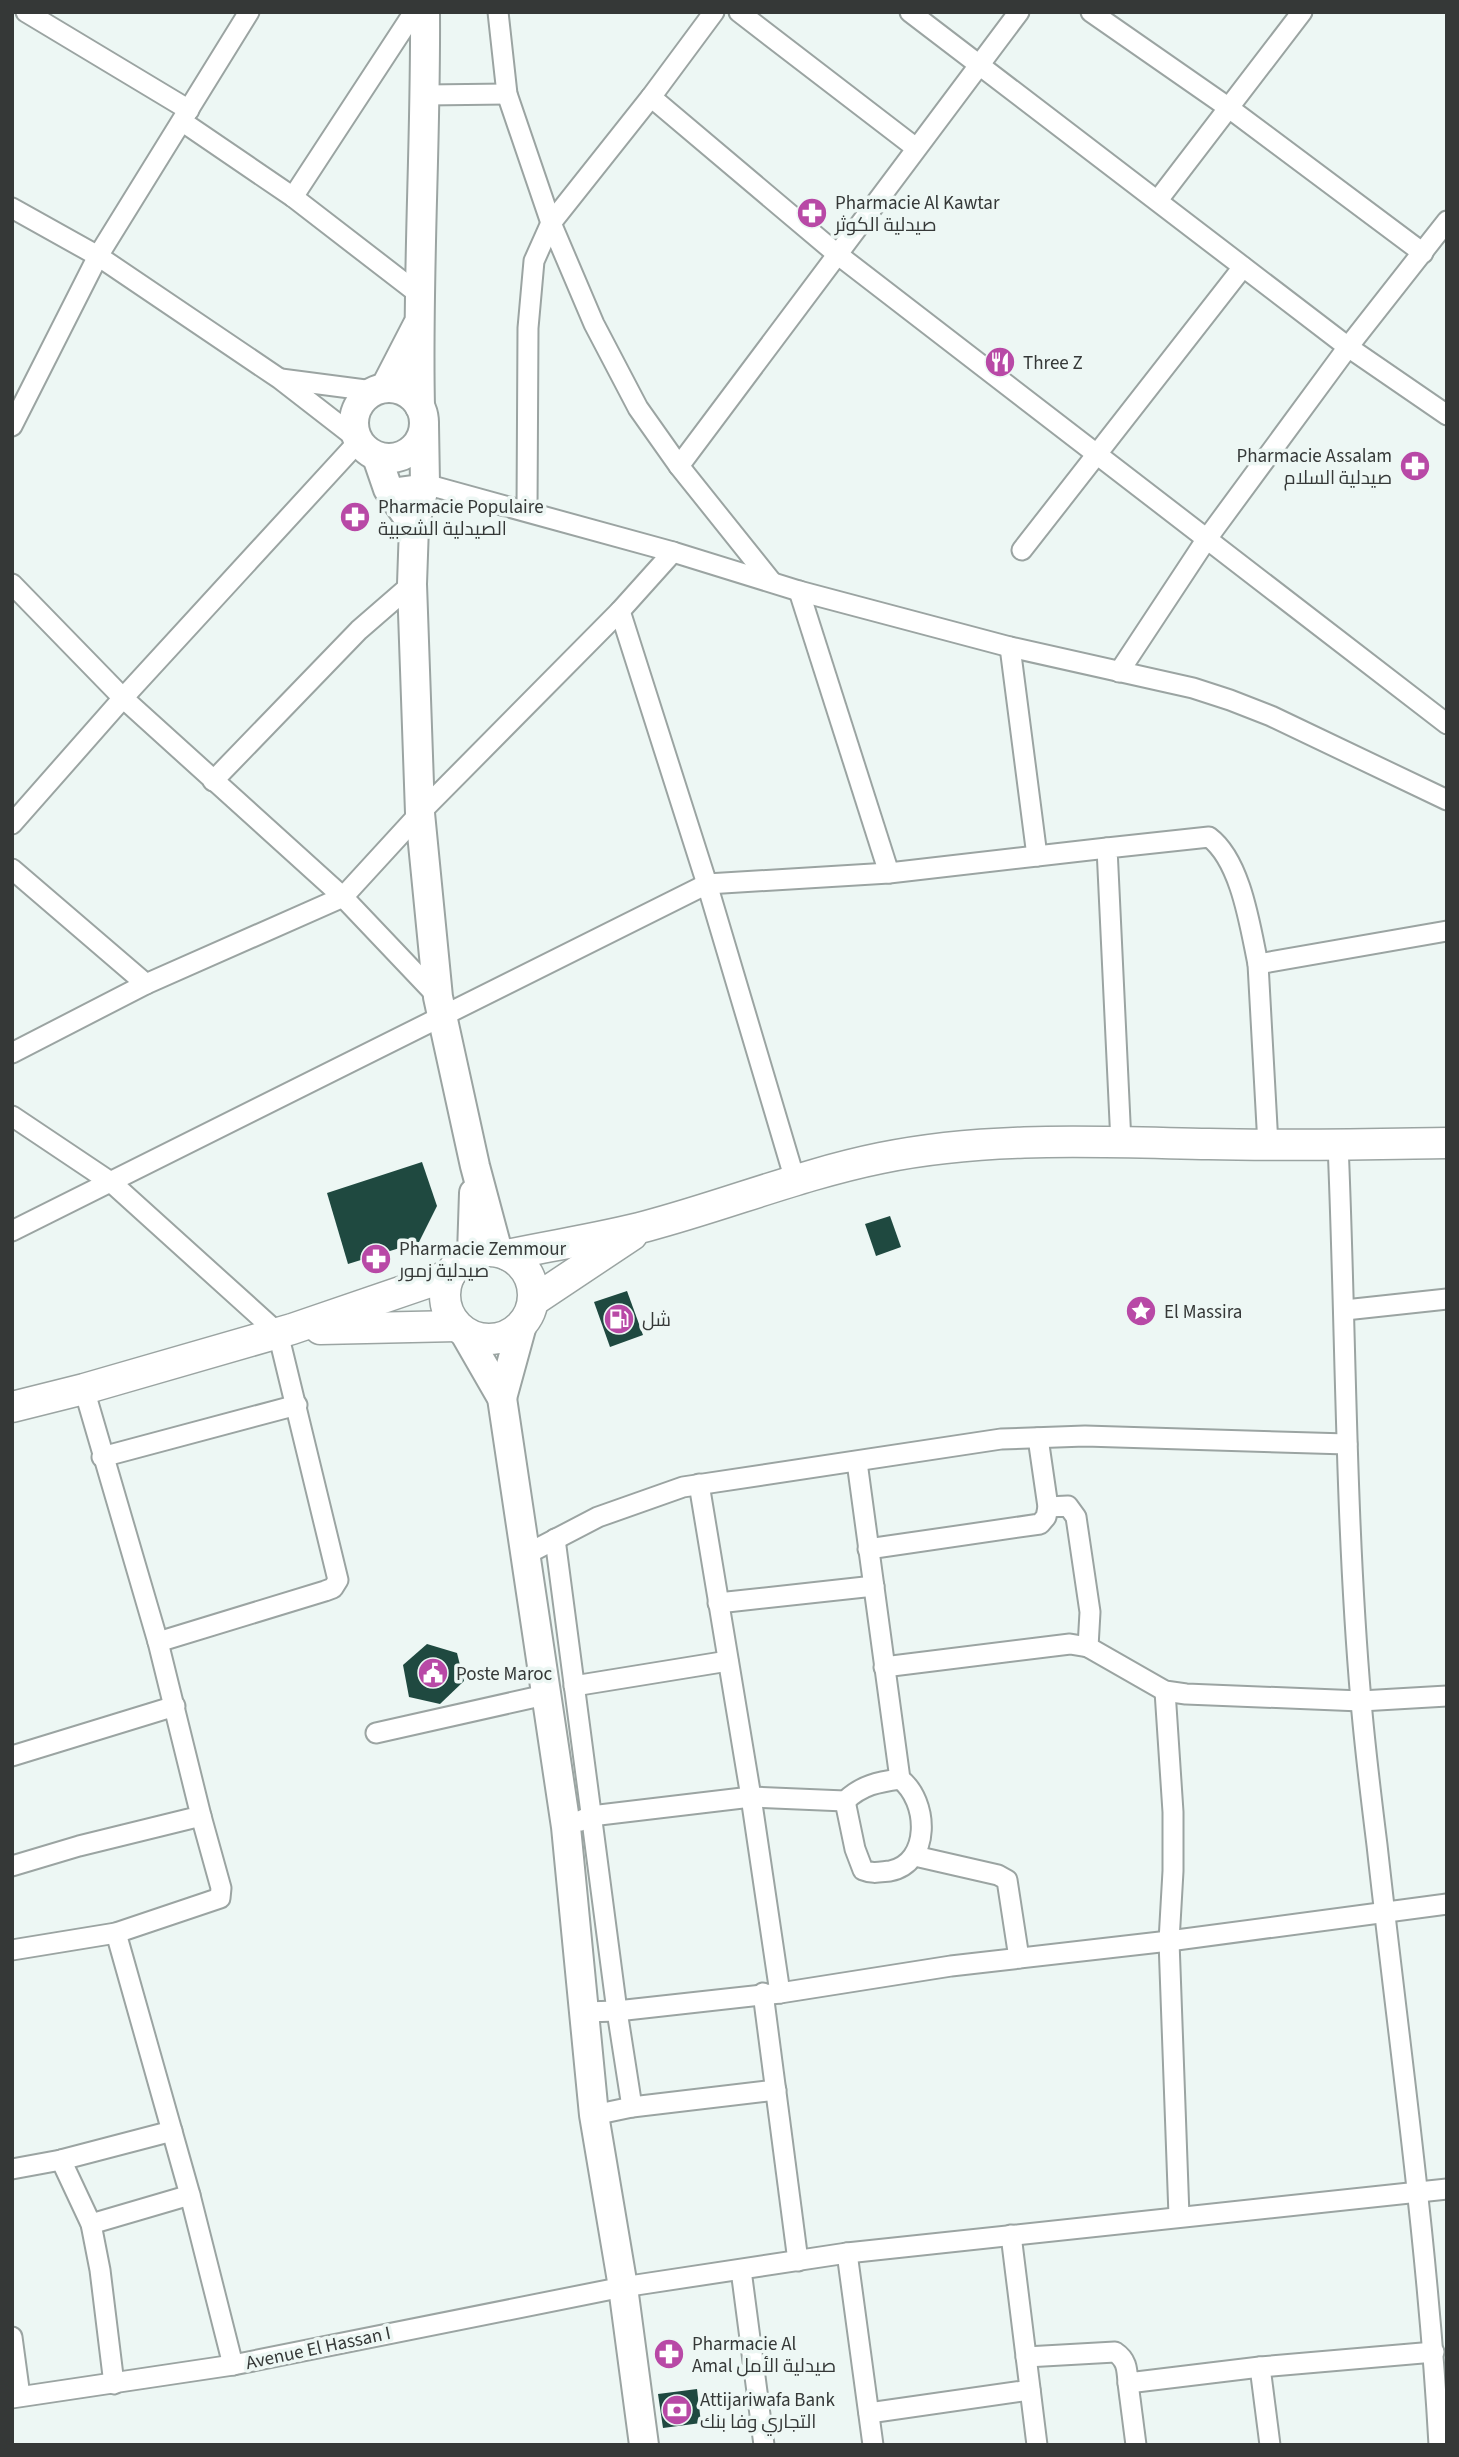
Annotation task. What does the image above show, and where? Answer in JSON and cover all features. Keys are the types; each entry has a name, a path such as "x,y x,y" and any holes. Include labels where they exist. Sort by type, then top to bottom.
{"main road":[{"path":"425,12 426,95 418,323 425,484 414,526 412,584 420,813 441,1007 493,1254"},
{"path":"379,390 418,323"},
{"path":"363,446 390,459 403,456 414,449 421,438 422,416 411,396 398,389 379,390 362,399 355,411 353,424 363,446 388,489 414,526"},
{"path":"644,2445 623,2287 594,2115 585,2012 579,1822 545,1695 502,1398 461,1329 449,1315 445,1288 450,1275 460,1261 646,1226 882,1158 995,1145 1121,1143 1268,1146 1447,1143"},
{"path":"285,1331 461,1329 475,1338 501,1338 528,1313 646,1226"},
{"path":"493,1254 519,1262 528,1273 533,1287 528,1313 502,1398"},
{"path":"12,1407 285,1331 450,1275"}],"street":[{"path":"26,12 186,116 420,295"},
{"path":"12,426 98,256 249,12"},
{"path":"293,197 414,12"},
{"path":"498,12 507,94 551,223 594,324 638,408 679,466 771,581"},
{"path":"527,511 530,298 534,261 551,223 651,97 714,12"},
{"path":"739,12 916,148"},
{"path":"910,12 1348,346 1447,415"},
{"path":"679,466 1019,12"},
{"path":"1091,12 1229,108 1423,253"},
{"path":"1158,200 1302,12"},
{"path":"426,95 507,94"},
{"path":"651,97 837,254 1447,724"},
{"path":"12,208 98,256 280,379 363,446 123,698 12,824"},
{"path":"1119,672 1206,540 1348,346 1447,221"},
{"path":"1022,550 1243,267"},
{"path":"280,379 379,390"},
{"path":"388,489 425,484 673,552 799,591 1010,647 1192,688 1270,716 1447,800"},
{"path":"12,1053 146,984 343,897 420,813 620,611 673,552"},
{"path":"12,584 123,698 343,897 441,1007"},
{"path":"213,781 359,630 412,584"},
{"path":"799,591 889,873"},
{"path":"620,611 707,884 795,1181"},
{"path":"1010,647 1037,856"},
{"path":"12,1231 112,1183 441,1007 707,884 889,873 1209,837 1219,844 1228,857 1247,912 1258,964 1268,1146"},
{"path":"1107,848 1121,1143"},
{"path":"12,869 146,984"},
{"path":"1258,964 1447,930"},
{"path":"12,1116 112,1183 285,1331 296,1405 338,1580 333,1588 325,1591 158,1642"},
{"path":"1338,1144 1347,1444 1361,1701 1418,2193 1434,2353 1439,2445"},
{"path":"1345,1310 1447,1299"},
{"path":"12,1951 116,1933 220,1898 221,1888 158,1642 83,1389"},
{"path":"102,1457 296,1405"},
{"path":"525,1555 598,1517 683,1487 1001,1439 1085,1436 1347,1444"},
{"path":"869,1549 1040,1524 1046,1517 1048,1507 1038,1438"},
{"path":"845,1801 855,1849 863,1870 872,1874 903,1868 915,1856 919,1842 920,1805 900,1779 857,1462"},
{"path":"699,1484 751,1797 772,1993 776,2090 797,2262"},
{"path":"1048,1507 1068,1506 1076,1517 1090,1612 1087,1647"},
{"path":"555,1539 574,1686 579,1822 617,2011 632,2107"},
{"path":"718,1603 874,1586"},
{"path":"884,1667 1070,1644 1087,1647 1165,1691 1185,1694 1361,1701 1447,1696"},
{"path":"574,1686 728,1661"},
{"path":"1165,1691 1173,1812 1169,1941 1179,2216"},
{"path":"376,1733 545,1695"},
{"path":"12,1756 175,1706"},
{"path":"579,1822 751,1797 845,1801 857,1790 874,1783 900,1779"},
{"path":"12,1866 79,1846 201,1816"},
{"path":"915,1856 998,1875 1007,1880 1019,1958"},
{"path":"585,2012 617,2011 772,1993 951,1966 1169,1941 1447,1904"},
{"path":"116,1933 190,2196 233,2365"},
{"path":"594,2115 632,2107 776,2090"},
{"path":"12,2169 61,2160 172,2132"},
{"path":"61,2160 91,2224 100,2270 114,2384"},
{"name":"Avenue El Hassan I","path":"16,2397 233,2365 623,2287 848,2253 1447,2189"},
{"path":"91,2224 190,2196"},
{"path":"1011,2235 1037,2445"},
{"path":"848,2253 873,2445"},
{"path":"741,2270 764,2445"},
{"path":"12,2337 16,2397"},
{"path":"1026,2357 1115,2352 1123,2357 1127,2364 1136,2445"},
{"path":"1128,2383 1434,2353"},
{"path":"1260,2368 1270,2445"},
{"path":"869,2413 1030,2390"}],"building":[{"path":"422,1162 437,1206 419,1242 348,1264 327,1193"},
{"path":"890,1216 901,1247 876,1256 865,1224"},
{"name":"شل","path":"627,1291 643,1335 610,1347 594,1302"},
{"name":"Poste Maroc","path":"427,1644 457,1653 464,1681 440,1704 409,1697 403,1665"},
{"path":"697,2389 701,2423 663,2428 658,2394"}],"place":[{"name":"Pharmacie Al Kawtar صيدلية الكوثر","path":"812,213"},
{"name":"Three Z","path":"1000,362"},
{"name":"Pharmacie Assalam صيدلية السلام","path":"1415,466"},
{"name":"Pharmacie Populaire الصيدلية الشعبية","path":"355,517"},
{"name":"Pharmacie Zemmour صيدلية زمور","path":"376,1259"},
{"name":"El Massira","path":"1141,1311"},
{"name":"شل","path":"619,1319"},
{"name":"Poste Maroc","path":"433,1673"},
{"name":"Pharmacie Al Amal صيدلية الأمل","path":"669,2354"},
{"name":"Attijariwafa Bank التجاري وفا بنك","path":"677,2410"}]}
